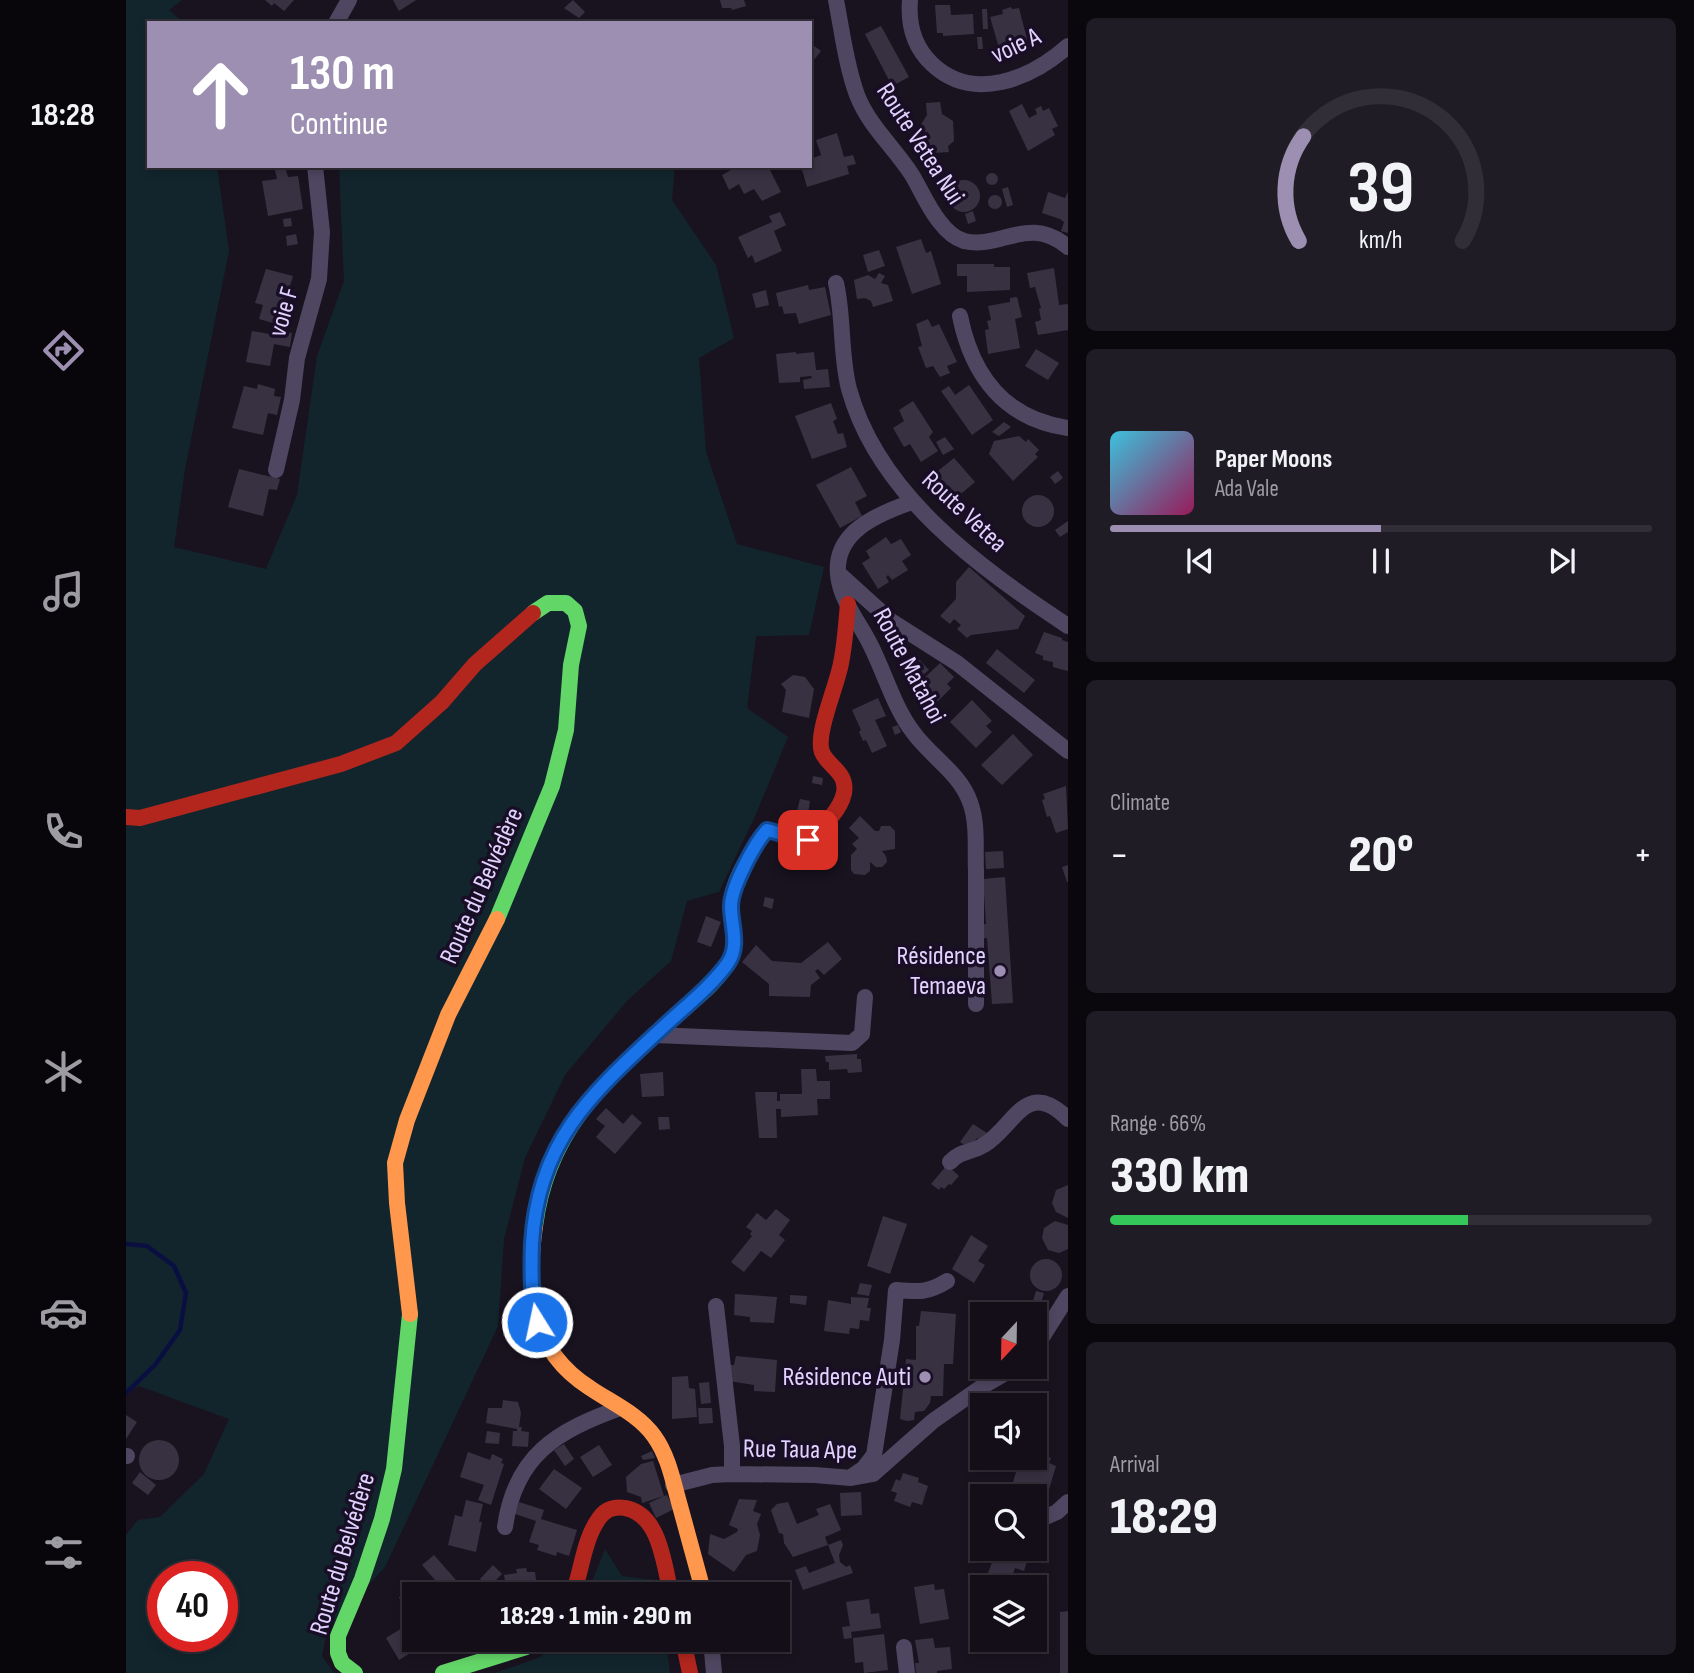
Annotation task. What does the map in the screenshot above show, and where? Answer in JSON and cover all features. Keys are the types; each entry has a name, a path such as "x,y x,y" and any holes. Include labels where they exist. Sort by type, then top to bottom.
{"street":[{"path":"337,21 349,0"},
{"name":"Route Vetea Nui","path":"836,0 858,98 873,125 912,176 949,232 964,240 975,241 1033,232 1055,239 1068,247"},
{"name":"voie A","path":"910,0 909,16 919,48 934,66 962,83 989,85 1017,78 1055,57 1068,46"},
{"name":"voie F","path":"276,470 292,400 296,358 315,298 320,270 322,232 315,168"},
{"name":"Route Vetea","path":"836,283 849,390 880,459 912,502 1010,587 1068,626"},
{"path":"960,316 974,362 999,397 1037,420 1068,428"},
{"path":"912,502 880,514 855,531 840,552 838,573 891,621 957,663 1068,751"},
{"name":"Route Matahoi","path":"838,573 841,590 911,730 961,784 972,807 975,836 976,1004"},
{"name":"Route du Belvédère","path":"126,817 140,818 341,764 396,743 442,702 475,664 527,617 548,603 566,603 575,611 579,626 571,665 566,730 552,786 504,905 448,1015 407,1120 396,1163 397,1203 410,1312 394,1469 382,1519 362,1579 338,1636 338,1653 342,1663 355,1673"},
{"path":"701,1582 668,1462 660,1445 646,1427 577,1379 554,1353 537,1322 530,1279 536,1208 548,1162 578,1112 603,1083 728,963 735,949 730,904 756,842 767,830 780,832 793,839 808,840 842,802 845,787 837,769 822,752 823,726 841,665 848,604"},
{"path":"655,1035 852,1043 862,1034 865,997"},
{"path":"950,1162 958,1154 983,1146 1019,1111 1030,1104 1043,1102 1068,1119"},
{"path":"849,1478 864,1468 874,1455 889,1363 896,1290 933,1290 947,1281"},
{"path":"1047,1329 1068,1296"},
{"path":"716,1306 732,1447 732,1474"},
{"name":"Rue Taua Ape","path":"673,1485 712,1475 732,1474 849,1478 873,1475 933,1421 995,1379"},
{"path":"505,1527 514,1492 533,1458 544,1446 592,1418 620,1408"},
{"path":"1047,1516 1068,1502"},
{"path":"577,1582 597,1522 606,1510 620,1506 633,1508 643,1515 654,1531 668,1582"},
{"path":"904,1647 907,1673"},
{"path":"443,1673 510,1652"},
{"path":"686,1652 690,1673"},
{"path":"712,1652 714,1673"}],"shaded area":[{"path":"126,0 182,0 169,10 182,21 147,21 147,168 217,168 229,251 185,469 174,547 266,569 297,495 317,356 344,281 339,168 675,168 672,200 716,265 734,338 699,358 706,452 737,544 824,567 809,635 756,636 747,708 788,737 756,814 719,892 687,901 671,961 627,1001 565,1075 525,1158 504,1239 498,1326 385,1567 327,1630 322,1656 334,1673 126,1673 126,1535 138,1520 160,1517 204,1474 229,1419 139,1386 126,1392"},
{"path":"605,1549 622,1576 656,1582 592,1582"},
{"path":"546,1652 667,1652 670,1673 495,1673 538,1658"}],"building":[{"path":"265,0 294,0 284,11"},
{"path":"393,0 416,0 399,11"},
{"path":"573,0 585,12 579,18 564,8"},
{"path":"720,0 744,0 746,6 732,10 722,8"},
{"path":"935,5 950,5 951,15 973,14 974,34 943,36 943,33 937,33"},
{"path":"1019,8 1028,43 1014,47 1013,43 999,48 990,17 1003,14 1002,10"},
{"path":"982,9 987,9 988,29 983,29"},
{"path":"881,26 909,77 892,86 865,34"},
{"path":"977,37 982,37 983,49 978,49"},
{"path":"812,44 821,51 812,62"},
{"path":"940,102 942,114 953,121 954,141 948,146 949,152 933,153 932,149 921,141 920,126 927,115 926,103"},
{"path":"1022,104 1029,118 1037,114 1035,109 1041,106 1043,111 1049,108 1058,126 1052,129 1055,135 1028,151 1009,111"},
{"path":"837,133 844,157 853,155 856,164 847,166 849,174 807,187 802,168 812,168 812,156 813,158 821,155 816,140"},
{"path":"274,168 286,168 288,177 298,176 303,209 268,216 262,181 277,179"},
{"path":"734,168 769,168 781,192 762,201 754,189 744,194 739,184 729,190 722,175"},
{"path":"992,173 998,179 992,185 986,179"},
{"path":"964,180 975,185 980,196 975,207 964,212 953,207 948,196 953,185"},
{"path":"1008,187 1013,205 1007,207 1002,189"},
{"path":"1048,192 1065,198 1068,192 1068,233 1061,231 1064,222 1042,213"},
{"path":"995,195 1000,197 1000,207 995,209 990,207 988,202 990,197"},
{"path":"973,211 976,221 968,224 965,214"},
{"path":"780,212 786,225 774,231 782,251 755,263 752,255 748,258 738,237 772,222 769,216"},
{"path":"291,218 292,226 284,227 283,219"},
{"path":"296,234 298,244 287,246 286,236"},
{"path":"921,239 926,253 931,251 941,284 912,294 896,247"},
{"path":"879,250 885,266 868,272 863,255"},
{"path":"957,264 1010,267 1010,290 967,292 967,276 957,276"},
{"path":"1054,268 1059,305 1068,304 1068,330 1038,335 1035,322 1041,320 1041,308 1035,287 1030,288 1027,273"},
{"path":"266,269 293,276 290,286 293,287 284,320 275,317 273,323 259,319 263,305 255,303"},
{"path":"879,273 885,276 881,283 888,285 893,301 873,307 871,301 865,298 857,299 854,280 868,275 875,279"},
{"path":"808,285 809,290 825,287 831,315 799,324 796,313 784,314 782,306 779,307 776,293"},
{"path":"766,290 769,305 756,308 752,294"},
{"path":"1017,297 1022,317 1015,319 1020,348 988,354 985,330 989,329 987,321 991,320 988,306 1010,302 1010,298"},
{"path":"928,319 932,327 939,324 957,362 947,366 950,373 940,377 933,366 926,368 918,347 922,346 916,324"},
{"path":"252,331 275,335 277,331 292,333 290,347 274,344 270,366 246,362"},
{"path":"1036,349 1059,363 1048,380 1025,366"},
{"path":"814,352 816,370 828,369 830,387 804,389 803,380 812,378 811,376 800,377 800,382 779,383 776,354"},
{"path":"258,384 275,389 274,396 281,397 277,415 268,413 263,435 232,428 244,386 257,389"},
{"path":"969,385 993,420 972,435 941,391 949,386 955,395"},
{"path":"913,401 933,432 929,437 938,451 921,462 910,444 904,447 893,428 904,421 899,410"},
{"path":"831,403 837,419 833,421 838,434 843,433 847,447 812,459 795,416"},
{"path":"1004,422 1011,427 999,436 992,432"},
{"path":"1019,436 1026,442 1028,439 1039,450 1035,454 1038,457 1013,481 989,454 994,441"},
{"path":"945,437 954,449 943,455 936,442"},
{"path":"954,458 975,482 949,504 928,479"},
{"path":"851,467 867,496 855,502 862,516 840,528 816,485"},
{"path":"239,469 280,479 277,490 269,489 263,516 228,507"},
{"path":"1058,471 1063,478 1055,484 1050,477"},
{"path":"1038,495 1049,500 1054,511 1049,522 1038,527 1027,522 1022,511 1027,500"},
{"path":"1068,521 1068,532 1060,537 1055,530"},
{"path":"886,537 891,544 901,539 911,555 902,561 908,570 892,580 888,575 886,577 889,582 878,589 862,563 870,558 866,551"},
{"path":"969,567 1025,616 1018,629 971,635 967,638 957,629 961,625 954,619 950,624 940,616 956,599 956,582"},
{"path":"1044,632 1068,642 1068,671 1053,667 1053,662 1043,660 1043,656 1035,653"},
{"path":"997,649 1035,680 1024,693 986,663"},
{"path":"918,658 929,670 918,679 907,668"},
{"path":"940,663 954,677 947,684 951,688 934,705 916,686"},
{"path":"793,675 805,677 814,689 809,718 782,712 786,690 781,684"},
{"path":"878,698 886,716 875,720 887,746 872,753 866,740 863,741 852,710"},
{"path":"972,700 992,721 986,726 992,732 976,748 950,722"},
{"path":"898,725 901,732 895,735 892,727"},
{"path":"1013,734 1033,755 1002,785 981,765"},
{"path":"813,776 823,778 822,785 812,783"},
{"path":"1066,786 1068,829 1056,833 1050,816 1047,817 1043,794"},
{"path":"800,799 810,801 808,813 797,811"},
{"path":"860,816 875,831 879,831 881,826 890,826 895,831 895,849 882,851 887,862 882,867 876,867 870,862 870,871 865,875 854,874 851,870 851,855 857,849 852,844 859,838 849,828"},
{"path":"1003,851 1004,868 986,869 985,852"},
{"path":"1068,865 1068,882 1067,882 1062,867"},
{"name":"Résidence Temaeva","path":"1005,877 1013,1003 992,1004 987,938 979,939 978,925 986,924 983,879"},
{"path":"765,897 774,899 772,909 763,906"},
{"path":"706,916 721,922 711,947 697,942"},
{"path":"828,942 842,959 824,975 818,969 815,971 820,978 811,985 810,997 769,996 769,984 742,962 756,945 772,961 801,963"},
{"path":"857,1054 857,1059 861,1059 862,1072 829,1070 829,1062 826,1062 825,1056"},
{"path":"801,1069 816,1069 817,1081 830,1081 830,1099 817,1099 818,1115 781,1117 781,1109 776,1109 777,1138 759,1138 755,1092 777,1092 777,1101 780,1101 780,1094 802,1094"},
{"path":"663,1072 664,1096 642,1097 640,1074"},
{"path":"606,1108 623,1124 632,1114 642,1123 615,1154 596,1137 605,1126 596,1119"},
{"path":"658,1117 669,1117 670,1129 659,1130"},
{"path":"973,1124 987,1133 981,1142 977,1138 969,1148 960,1142"},
{"path":"947,1165 959,1176 951,1185 939,1190 931,1184"},
{"path":"1068,1185 1068,1218 1056,1212 1052,1203 1056,1190"},
{"path":"776,1209 790,1220 779,1235 785,1240 771,1258 761,1251 744,1272 731,1262 752,1236 752,1231 746,1227 757,1213 766,1220"},
{"path":"883,1216 907,1224 890,1274 867,1266"},
{"path":"1055,1221 1068,1225 1068,1249 1059,1253 1048,1250 1042,1238 1044,1228"},
{"path":"971,1235 988,1246 978,1261 985,1265 974,1283 952,1269"},
{"path":"1046,1259 1057,1264 1062,1275 1057,1286 1046,1291 1035,1286 1030,1275 1035,1264"},
{"path":"860,1283 872,1285 869,1296 857,1294"},
{"path":"1036,1291 1044,1293 1041,1302 1033,1301"},
{"path":"735,1294 777,1297 774,1323 750,1322 750,1317 734,1315"},
{"path":"790,1295 807,1296 806,1305 790,1303"},
{"path":"851,1297 869,1298 869,1321 860,1320 859,1329 850,1328 849,1334 824,1331 828,1300 851,1304"},
{"name":"Résidence Auti","path":"921,1311 956,1314 953,1364 944,1364 943,1396 931,1396 924,1411 915,1412 914,1420 907,1421 900,1419 906,1359 916,1360 916,1326 919,1326"},
{"path":"736,1356 777,1360 775,1392 754,1391 754,1385 729,1381 729,1365 734,1365"},
{"path":"688,1376 689,1388 695,1389 697,1417 672,1419 672,1377"},
{"path":"709,1382 711,1403 701,1404 699,1383"},
{"path":"503,1400 518,1402 521,1413 519,1427 522,1427 521,1431 529,1432 528,1447 512,1446 513,1431 517,1429 486,1423 488,1408 502,1408"},
{"path":"698,1408 712,1408 713,1423 699,1424"},
{"path":"126,1415 137,1422 126,1439"},
{"path":"487,1431 500,1433 499,1444 485,1443"},
{"path":"159,1440 167,1441 173,1446 178,1452 178,1468 173,1474 167,1479 159,1480 151,1479 145,1474 140,1468 139,1460 140,1452 145,1446 151,1441"},
{"path":"564,1444 574,1459 565,1466 554,1450"},
{"path":"599,1445 612,1465 593,1477 580,1457"},
{"path":"652,1451 655,1458 643,1460 641,1456"},
{"path":"468,1452 490,1460 492,1454 503,1459 501,1463 504,1464 491,1505 478,1500 484,1485 460,1477"},
{"path":"1047,1457 1051,1458 1049,1463 1056,1466 1047,1496 1047,1484 1013,1484 1017,1470 1047,1470"},
{"path":"653,1461 664,1496 642,1503 641,1497 627,1492 626,1477 641,1464"},
{"path":"554,1469 582,1488 566,1509 539,1489"},
{"path":"140,1472 156,1485 148,1495 132,1483"},
{"path":"903,1473 919,1478 918,1482 928,1486 922,1505 912,1502 910,1507 894,1501 897,1493 891,1491 896,1479 900,1481"},
{"path":"861,1492 862,1515 841,1516 840,1493"},
{"path":"667,1495 674,1509 656,1518 649,1503"},
{"path":"739,1499 757,1500 753,1511 761,1514 757,1524 760,1535 757,1551 746,1555 734,1572 708,1554 710,1534 724,1539 737,1532 738,1529 729,1525"},
{"path":"466,1500 483,1504 476,1552 448,1545 455,1515 462,1517"},
{"path":"519,1502 544,1510 541,1519 577,1530 569,1556 557,1552 556,1556 537,1550 539,1545 529,1542 536,1521 515,1514"},
{"path":"788,1502 797,1524 819,1515 816,1509 830,1504 841,1530 825,1537 828,1545 793,1557 784,1543 783,1534 779,1533 771,1510 777,1504"},
{"path":"841,1540 843,1545 839,1555 840,1562 846,1567 850,1565 853,1573 803,1590 795,1570 806,1566 809,1573 835,1563 828,1545"},
{"path":"434,1555 458,1582 437,1582 422,1565"},
{"path":"992,1561 1027,1561 1024,1571 1015,1568 1013,1575 988,1573"},
{"path":"493,1565 502,1574 494,1582 483,1582 480,1579"},
{"path":"526,1568 527,1572 535,1572 536,1582 505,1582 504,1575 517,1573 516,1569"},
{"path":"934,1584 935,1590 944,1589 949,1619 920,1624 914,1587"},
{"path":"869,1599 871,1614 879,1613 881,1628 851,1632 852,1638 844,1639 842,1627 850,1626 846,1602"},
{"path":"1068,1611 1068,1673 1060,1673 1060,1612"},
{"path":"402,1628 402,1652 412,1652 399,1660 386,1638"},
{"path":"884,1634 888,1670 864,1673 863,1662 855,1663 853,1638"},
{"path":"933,1638 935,1648 950,1647 952,1669 937,1673 916,1673 915,1663 919,1663 915,1640"}],"waterway":[{"path":"126,1244 147,1246 174,1266 186,1293 180,1330 155,1365 126,1393"}],"traffic: fast":[{"path":"497,919 552,786 566,730 571,665 579,626 575,611 566,603 548,603 533,613"},
{"path":"535,1226 552,1162 583,1110 624,1064 710,986 728,963 733,949 731,906 734,889 758,842"},
{"path":"355,1673 342,1663 338,1653 338,1636 362,1579 382,1519 394,1469 410,1314"},
{"path":"443,1673 510,1652"}],"traffic: slow":[{"path":"410,1314 395,1163 407,1120 448,1015 497,919"},
{"path":"535,1226 532,1296 543,1337 570,1373 624,1409 654,1436 670,1470 701,1582"}],"traffic: jam":[{"path":"758,842 767,830 808,840 829,819 842,800 843,780 825,757 821,744 824,721 841,663 848,604"},
{"path":"126,817 140,818 341,764 396,743 442,702 475,664 533,613"},
{"path":"576,1582 595,1525 605,1512 618,1507 637,1512 653,1530 659,1542 668,1582"},
{"path":"686,1652 690,1673"}],"place":[{"name":"Résidence Temaeva","path":"1000,971"},
{"name":"Résidence Auti","path":"925,1377"}],"route":[{"path":"537,1322 530,1279 533,1233 541,1184 548,1162 578,1112 603,1083 728,963 735,949 730,904 756,842 767,830 780,832 793,839 808,840"}]}
